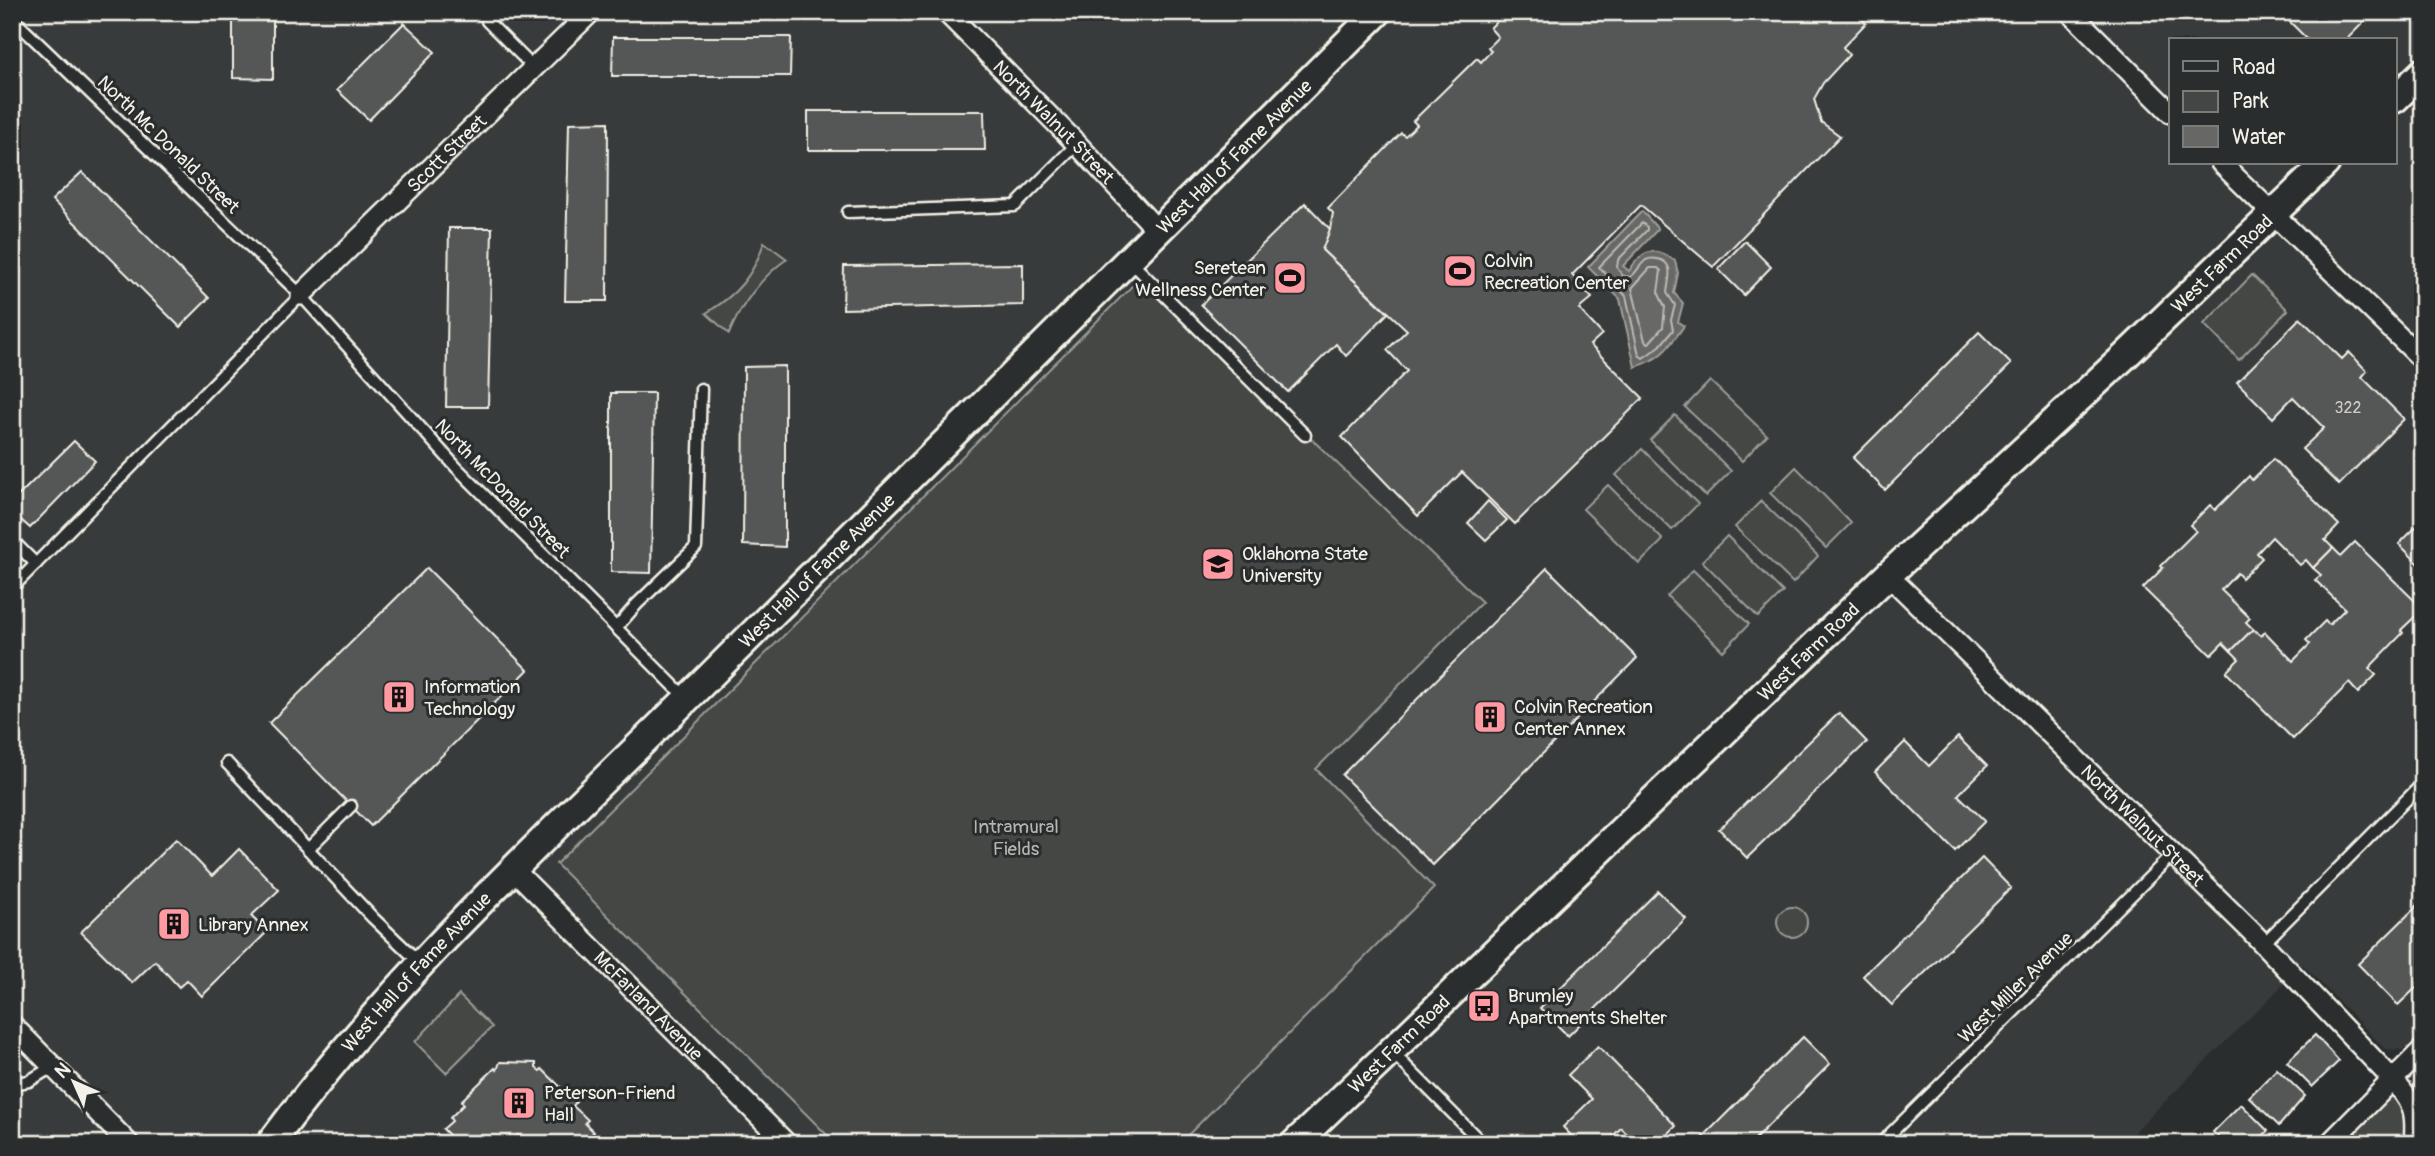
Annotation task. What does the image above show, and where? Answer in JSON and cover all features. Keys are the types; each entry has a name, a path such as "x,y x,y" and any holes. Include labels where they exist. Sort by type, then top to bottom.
{"main road":[{"name":"West Hall of Fame Avenue","path":"270,1144 307,1093 421,964 512,868 687,699 1378,12"},
{"path":"2396,98 2423,72"},
{"name":"West Farm Road","path":"1294,1144 1888,575 2124,357 2325,164"}],"street":[{"name":"Scott Street","path":"301,295 591,12"},
{"name":"North Walnut Street","path":"946,12 1077,144 1159,232"},
{"path":"2070,12 2169,111"},
{"path":"2222,164 2423,360"},
{"name":"North Walnut Street","path":"1888,575 2264,943 2409,1097 2419,1113"},
{"name":"McFarland Avenue","path":"512,868 787,1144"},
{"path":"12,1025 129,1144"},
{"path":"2329,1144 2423,1049"},
{"path":"2414,1144 2419,1113"}],"lane":[{"name":"North Mc Donald Street","path":"12,18 301,295"},
{"path":"487,21 534,69"},
{"path":"848,212 1015,206 1077,144"},
{"path":"1130,260 1305,435"},
{"path":"12,588 301,295"},
{"name":"North McDonald Street","path":"301,295 456,467 687,699"},
{"path":"616,628 696,547 701,389"},
{"path":"12,540 36,564"},
{"path":"227,763 421,964"},
{"path":"2264,943 2423,783"},
{"path":"308,849 351,806"},
{"name":"West Miller Avenue","path":"1880,1144 2173,854"},
{"path":"1391,1051 1483,1144"},
{"path":"12,1084 29,1081 52,1067"}],"shaded area":[{"name":"Oklahoma State University","path":"12,12 2423,12 2423,1031 2404,1050 2385,1049 2303,965 2122,1144 12,1144"}],"green space":[{"path":"764,242 787,259 753,292 729,334 706,313 742,284 755,265"},
{"path":"2252,275 2288,310 2239,360 2204,324"},
{"name":"Intramural Fields","path":"1132,286 1147,288 1161,295 1482,602 1316,769 1434,888 1179,1144 836,1144 556,864"},
{"path":"1710,381 1767,435 1742,461 1685,407"},
{"path":"1675,415 1731,471 1706,496 1650,440"},
{"path":"1642,449 1698,504 1672,530 1616,475"},
{"path":"1796,467 1851,523 1826,548 1770,493"},
{"path":"1608,485 1663,540 1639,564 1583,509"},
{"path":"1761,501 1818,556 1793,583 1735,527"},
{"path":"1727,536 1783,592 1758,617 1702,561"},
{"path":"1693,570 1749,624 1723,651 1667,596"},
{"path":"1792,907 1803,911 1807,922 1803,933 1792,937 1781,933 1777,922 1781,911"},
{"path":"459,995 492,1027 446,1073 415,1042"},
{"path":"2392,1079 2409,1097 2414,1144 2329,1144"}],"water":[{"path":"1642,211 1658,229 1623,266 1629,271 1643,254 1649,252 1660,253 1675,261 1678,273 1674,293 1683,303 1678,322 1684,326 1658,356 1635,367 1620,299 1588,267"}],"building":[{"path":"233,12 273,12 273,79 233,78"},
{"name":"Colvin Recreation Center","path":"1506,12 1856,12 1866,23 1843,47 1849,55 1823,83 1814,99 1821,122 1840,136 1713,267 1641,205 1572,275 1592,298 1579,309 1602,334 1590,345 1643,398 1515,524 1462,472 1418,516 1342,437 1407,371 1387,350 1407,330 1322,250 1333,213 1328,208 1401,133 1405,136 1417,125 1413,121 1477,58 1481,62 1491,51 1488,47 1498,37 1490,28"},
{"path":"2374,12 2348,38 2306,38 2282,14"},
{"path":"404,23 435,52 369,120 337,90"},
{"path":"613,37 791,37 790,76 612,76"},
{"path":"808,111 984,111 985,150 808,150"},
{"path":"608,122 607,301 565,301 569,123"},
{"path":"12,126 19,133 12,140"},
{"path":"82,172 209,298 180,327 52,200"},
{"name":"Seretean Wellness Center","path":"1305,203 1330,229 1322,250 1388,313 1346,356 1336,344 1288,392 1201,305"},
{"path":"449,228 492,228 488,407 446,407"},
{"path":"1745,241 1771,267 1744,295 1718,269"},
{"path":"1023,264 1023,305 843,309 844,266"},
{"path":"2300,318 2342,359 2349,352 2367,371 2362,377 2404,419 2339,485 2302,449 2324,428 2293,397 2273,418 2237,382"},
{"path":"1979,332 2011,364 1885,490 1853,458"},
{"path":"785,366 785,547 743,545 744,367"},
{"path":"611,393 654,393 651,573 611,572"},
{"path":"74,441 95,461 30,528 12,512 12,502"},
{"path":"2273,459 2339,525 2325,540 2333,548 2313,568 2306,560 2300,565 2272,537 2257,553 2262,558 2242,578 2237,573 2221,590 2250,618 2246,622 2253,629 2231,651 2223,643 2211,655 2143,588 2196,531 2190,525 2210,505 2215,510 2249,476 2252,480"},
{"path":"1488,501 1507,520 1486,540 1468,523"},
{"path":"2423,520 2423,568 2399,544"},
{"path":"2355,542 2423,609 2369,668 2376,675 2358,693 2349,683 2293,739 2226,672 2239,659 2231,651 2253,629 2261,636 2265,632 2293,661 2310,644 2306,640 2325,621 2329,625 2345,609 2315,580 2321,575 2313,568 2333,548 2341,556"},
{"name":"Information Technology","path":"427,568 528,670 371,826 269,723"},
{"name":"Colvin Recreation Center Annex","path":"1547,568 1637,658 1433,865 1342,775"},
{"path":"1839,713 1867,742 1747,858 1719,829"},
{"path":"1958,737 1987,766 1958,795 1985,821 1955,851 1875,772 1905,742 1929,766"},
{"name":"Library Annex","path":"176,839 212,876 239,849 279,890 251,916 267,932 202,996 187,980 179,987 155,961 132,983 81,932"},
{"path":"1982,858 2011,888 1892,1005 1863,976"},
{"path":"1658,891 1686,919 1568,1036 1540,1008"},
{"path":"2423,900 2423,981 2398,1005 2358,964"},
{"path":"2315,1035 2339,1061 2312,1087 2287,1062"},
{"path":"1803,1037 1830,1064 1750,1144 1696,1144"},
{"path":"1598,1046 1676,1126 1658,1144 1637,1144 1621,1128 1605,1144 1579,1144 1563,1127 1592,1099 1568,1075"},
{"name":"Peterson-Friend Hall","path":"500,1062 536,1063 536,1068 540,1071 542,1069 576,1102 573,1106 588,1120 585,1123 594,1132 587,1138 592,1144 527,1144 518,1135 508,1144 429,1144 437,1134 443,1142 449,1135 443,1129 464,1104 461,1101 495,1068 497,1070"},
{"path":"2277,1069 2305,1096 2279,1126 2249,1097"},
{"path":"2241,1104 2268,1131 2254,1144 2225,1144 2213,1132"},
{"path":"599,1137 606,1144 592,1144"}],"place":[{"name":"Colvin Recreation Center","path":"1460,271"},
{"name":"Seretean Wellness Center","path":"1290,278"},
{"name":"Oklahoma State University","path":"1218,564"},
{"name":"Information Technology","path":"399,697"},
{"name":"Colvin Recreation Center Annex","path":"1490,717"},
{"name":"Library Annex","path":"174,924"},
{"name":"Brumley Apartments Shelter","path":"1484,1006"},
{"name":"Peterson-Friend Hall","path":"519,1103"}]}
